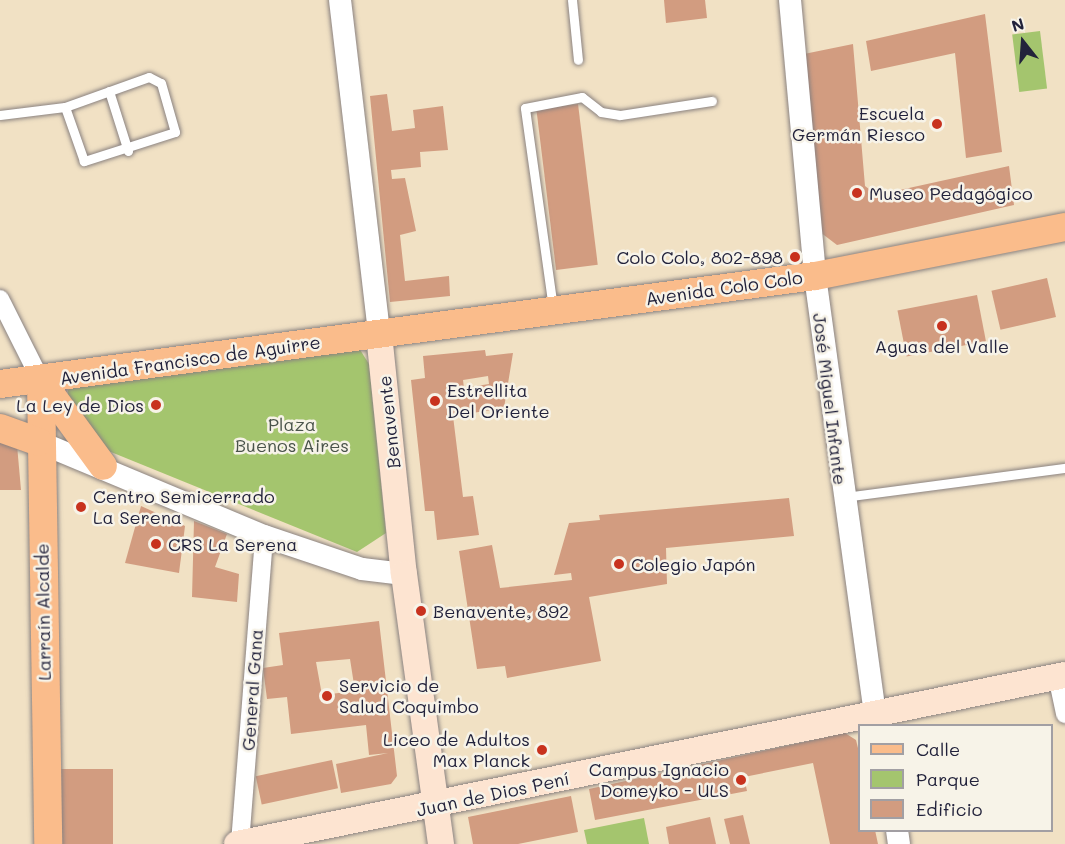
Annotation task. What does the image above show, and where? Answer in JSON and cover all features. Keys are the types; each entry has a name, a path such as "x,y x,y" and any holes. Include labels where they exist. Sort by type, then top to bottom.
{"main road":[{"name":"Avenida Colo Colo","path":"380,334 815,276 1065,226"},
{"name":"Avenida Francisco de Aguirre","path":"0,384 41,381 380,334"},
{"name":"Benavente","path":"380,334 404,574 433,806 441,844"},
{"name":"Larraín Alcalde","path":"41,381 39,442 48,844"},
{"path":"41,381 103,466"},
{"path":"0,428 39,442"},
{"name":"Juan de Dios Pení","path":"239,844 876,720 1061,675"}],"street":[{"name":"Benavente","path":"340,0 380,334"},
{"name":"José Miguel Infante","path":"790,0 815,276 843,497 876,720"},
{"path":"0,299 41,381"},
{"path":"39,442 103,466 264,536 352,566 404,574"},
{"name":"General Gana","path":"239,844 264,536"},
{"path":"1061,675 1065,714"}],"lane":[{"path":"572,0 578,60"},
{"path":"0,115 64,107 149,77 161,83 175,132 128,151 84,161 64,107"},
{"path":"109,91 128,151"},
{"path":"554,311 525,108 582,97 601,112 620,115 712,101"},
{"path":"843,497 1065,468"}],"green space":[{"path":"1040,31 1047,89 1019,92 1012,34"},
{"name":"Plaza Buenos Aires","path":"357,345 369,364 386,533 357,552 106,450 68,407 68,390 80,380"},
{"path":"644,818 649,844 587,844 584,830"}],"building":[{"path":"664,0 705,0 707,18 666,23"},
{"path":"985,14 1002,152 966,158 955,53 871,71 866,41"},
{"path":"853,44 865,186 877,195 1009,166 1014,205 837,245 816,229 804,54"},
{"path":"387,94 392,131 415,128 413,110 443,106 448,150 420,152 421,167 391,170 392,179 405,178 416,231 400,235 405,281 449,276 450,296 390,302 370,96"},
{"path":"578,104 598,265 556,270 536,109"},
{"path":"1047,278 1056,317 1000,330 991,291"},
{"name":"Aguas del Valle","path":"977,295 986,341 906,357 897,310"},
{"path":"485,350 486,356 513,353 504,408 453,416 463,497 473,496 479,535 437,540 434,511 425,511 411,380 425,378 423,356","holes":["488,376 489,384 464,388 463,380"]},
{"path":"0,437 17,445 21,490 0,490"},
{"path":"789,498 794,536 666,548 667,584 589,597 601,661 507,678 505,666 477,669 459,551 492,545 500,588 572,580 571,573 554,575 569,523 600,520 599,515"},
{"name":"CRS La Serena","path":"141,506 185,526 179,573 125,563"},
{"path":"194,521 227,534 215,567 239,574 237,602 192,597"},
{"path":"379,621 397,776 391,784 341,793 336,764 388,753 369,755 366,725 291,734 287,697 267,699 263,668 283,665 279,633","holes":["350,659 355,691 322,695 316,662"]},
{"path":"845,733 856,740 858,748 858,832 875,832 878,844 830,844 813,763 744,777 747,791 595,820 589,789"},
{"path":"332,760 338,788 262,805 256,776"},
{"path":"53,769 113,769 113,844 53,844"},
{"path":"571,796 578,832 518,844 473,844 468,817"},
{"path":"743,815 750,844 730,844 724,819"},
{"path":"710,817 716,844 669,844 666,827"}],"place":[{"name":"Escuela Germán Riesco","path":"937,124"},
{"name":"Museo Pedagógico","path":"857,193"},
{"name":"Colo Colo, 802-898","path":"795,257"},
{"name":"Aguas del Valle","path":"942,326"},
{"name":"Estrellita Del Oriente","path":"435,401"},
{"name":"La Ley de Dios","path":"156,405"},
{"name":"Centro Semicerrado La Serena","path":"81,507"},
{"name":"CRS La Serena","path":"156,544"},
{"name":"Colegio Japón","path":"619,564"},
{"name":"Benavente, 892","path":"421,611"},
{"name":"Servicio de Salud Coquimbo","path":"327,696"},
{"name":"Liceo de Adultos Max Planck","path":"542,750"},
{"name":"Campus Ignacio Domeyko - ULS","path":"741,780"}]}
